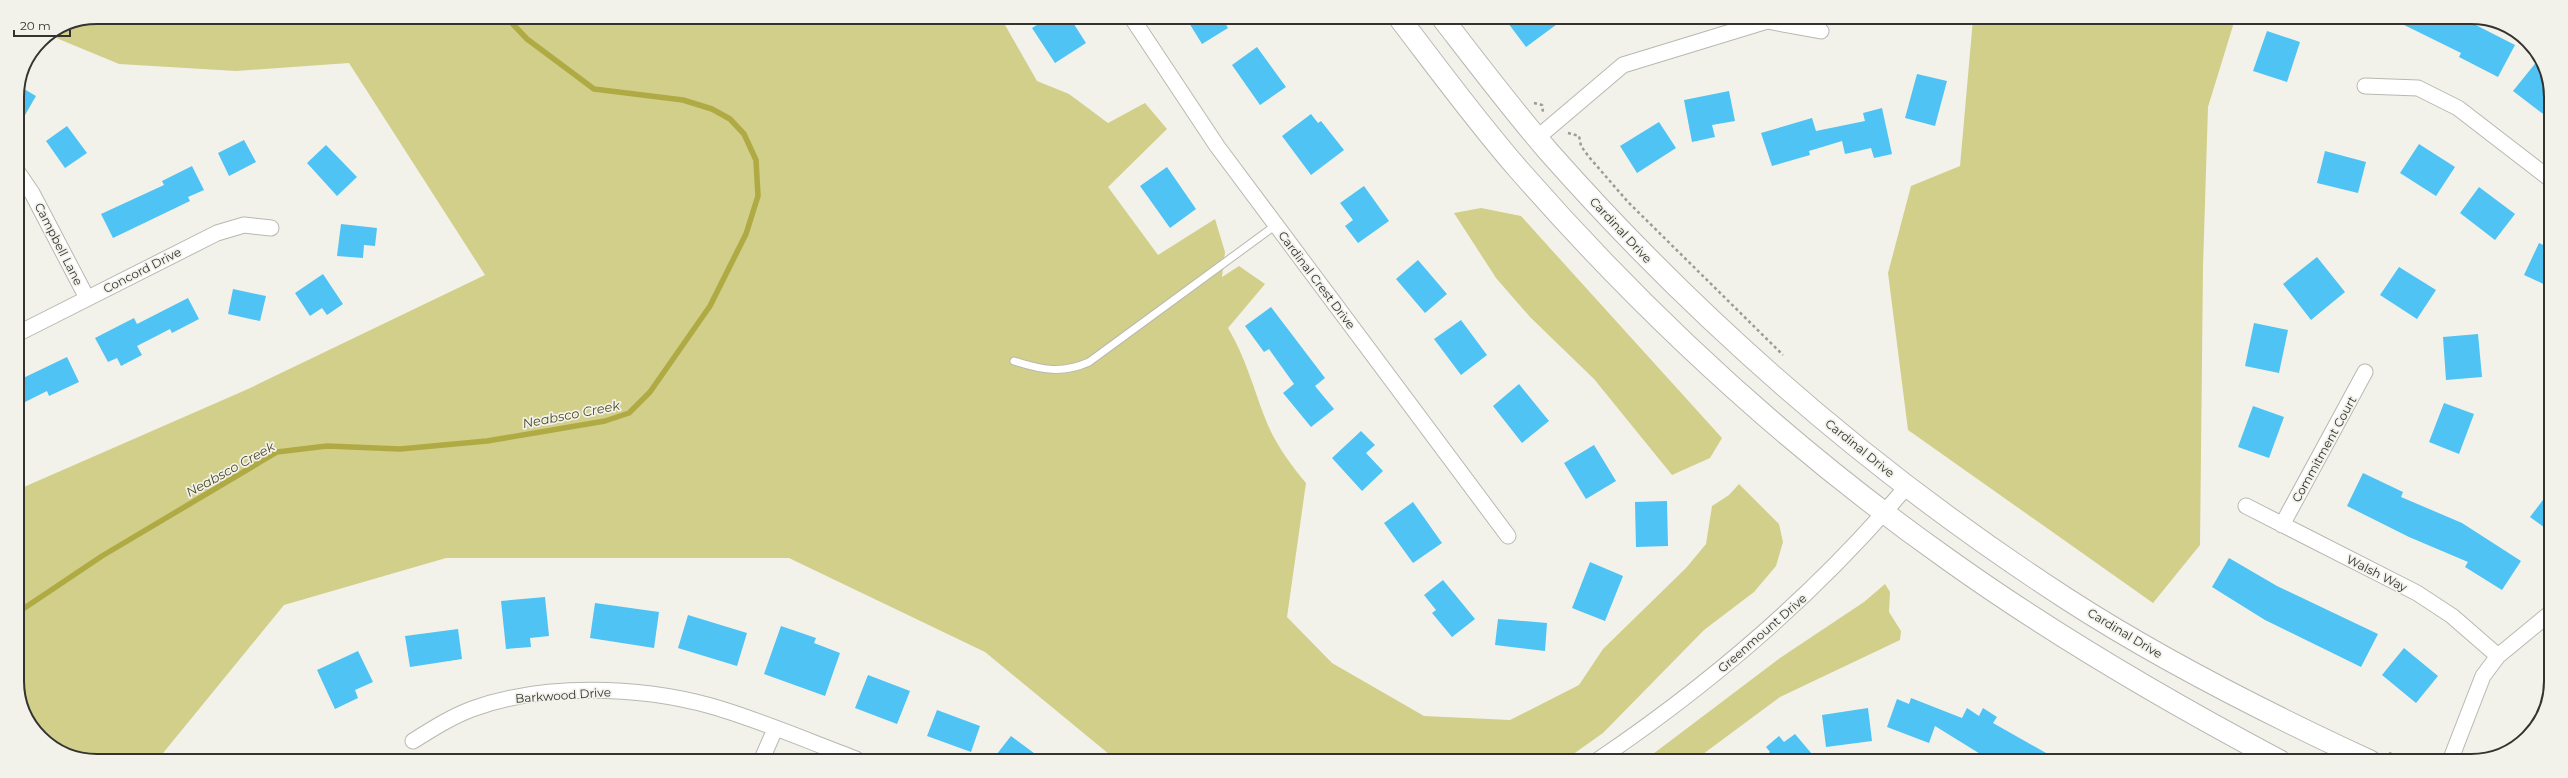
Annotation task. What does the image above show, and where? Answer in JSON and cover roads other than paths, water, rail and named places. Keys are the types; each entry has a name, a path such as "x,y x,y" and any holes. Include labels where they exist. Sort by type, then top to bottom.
{"main road":[{"path":"1405,24 1518,168 1571,228 1665,324 1725,381 1884,513 2012,604 2112,667 2207,722 2267,754"},
{"name":"Cardinal Drive","path":"1447,24 1538,138 1625,234 1740,347 1830,425 1907,486 2008,560 2147,647 2249,702 2373,754"}],"street":[{"name":"Cardinal Crest Drive","path":"1136,24 1217,146 1508,536"},
{"path":"1538,138 1623,65 1757,24"},
{"path":"1783,24 1821,31"},
{"path":"2365,86 2418,88 2458,108 2544,174"},
{"name":"Campbell Lane","path":"24,181 32,193 87,298"},
{"name":"Concord Drive","path":"24,330 216,233 244,225 271,228"},
{"name":"Commitment Court","path":"2282,525 2365,372"},
{"name":"Greenmount Drive","path":"1606,754 1707,680 1766,632 1823,579 1907,486"},
{"name":"Walsh Way","path":"2246,506 2417,593 2452,616 2498,656"},
{"path":"2453,754 2483,676 2498,656 2544,618"},
{"name":"Barkwood Drive","path":"413,741 442,723 472,709 504,700 591,691 632,692 672,697 712,706 842,754"},
{"path":"764,754 775,729"}],"lane":[{"path":"1014,361 1044,370 1058,371 1076,368 1089,362 1276,225"}],"waterway":[{"name":"Neabsco Creek","path":"24,608 102,556 277,452 327,446 400,449 487,441 605,421 629,413 650,392 710,306 746,234 758,196 756,160 744,134 730,119 712,109 683,100 594,89 527,39 513,24"}]}
